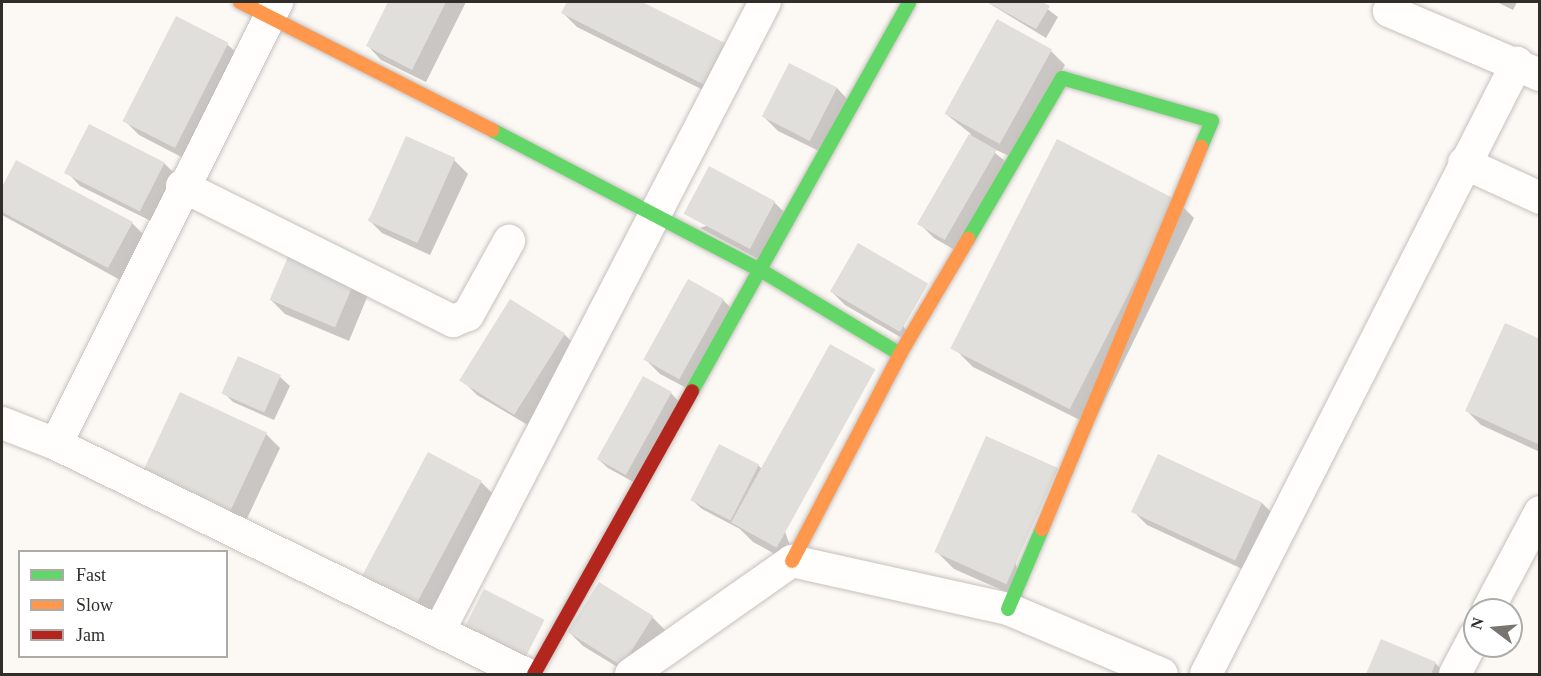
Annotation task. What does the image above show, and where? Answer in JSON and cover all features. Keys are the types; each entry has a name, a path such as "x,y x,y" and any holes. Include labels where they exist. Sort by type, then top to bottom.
{"street":[{"path":"240,2 273,9 762,271 900,354"},
{"path":"439,631 765,2"},
{"path":"534,675 762,271 909,2"},
{"path":"1206,675 1464,163 1528,69 1389,11 1394,2"},
{"path":"56,444 182,186 273,9"},
{"path":"631,675 792,561 900,354 1062,78 1212,121 1008,609"},
{"path":"1464,163 1539,198"},
{"path":"182,186 453,321 468,315 509,241"},
{"path":"2,423 56,444 526,675"},
{"path":"1494,598 1539,512"},
{"path":"792,561 1008,609 1162,675"},
{"path":"1455,675 1464,658"}],"building":[{"path":"388,2 446,2 412,70 366,46"},
{"path":"567,2 642,2 731,46 711,88 561,13"},
{"path":"987,2 1042,2 1050,6 1036,29"},
{"path":"176,16 229,43 175,148 122,121"},
{"path":"997,19 1052,50 1000,144 945,113"},
{"path":"789,63 837,88 810,141 762,116"},
{"path":"89,124 165,163 140,212 64,173"},
{"path":"969,134 997,150 945,240 917,224"},
{"path":"406,136 455,158 418,243 368,221"},
{"path":"1057,139 1176,200 1070,409 950,348"},
{"path":"16,160 133,222 108,268 2,212 2,187"},
{"path":"709,166 775,201 750,249 684,214"},
{"path":"858,243 928,284 900,332 830,291"},
{"path":"290,252 355,280 335,328 270,300"},
{"path":"688,279 724,299 679,379 643,359"},
{"path":"510,299 565,333 514,415 459,380"},
{"path":"1505,323 1540,339 1540,445 1465,411"},
{"path":"830,344 875,369 777,548 731,522"},
{"path":"238,356 281,375 264,413 221,393"},
{"path":"643,376 672,392 626,475 597,459"},
{"path":"180,392 267,433 230,511 143,471"},
{"path":"986,436 1058,468 1007,584 934,552"},
{"path":"719,444 759,464 730,521 690,500"},
{"path":"428,452 482,481 411,614 357,585"},
{"path":"1158,454 1262,503 1235,561 1131,512"},
{"path":"599,582 653,616 622,666 568,632"},
{"path":"484,589 545,620 522,664 462,633"},
{"path":"1381,639 1436,662 1431,674 1366,674"}],"traffic: fast":[{"path":"692,391 909,2"},
{"path":"968,239 1062,78 1212,121 1201,147"},
{"path":"492,130 762,271 900,354"},
{"path":"1008,609 1042,529"}],"traffic: slow":[{"path":"240,2 492,130"},
{"path":"1042,529 1201,147"},
{"path":"792,561 900,354 968,239"}],"traffic: jam":[{"path":"534,674 692,391"}]}
